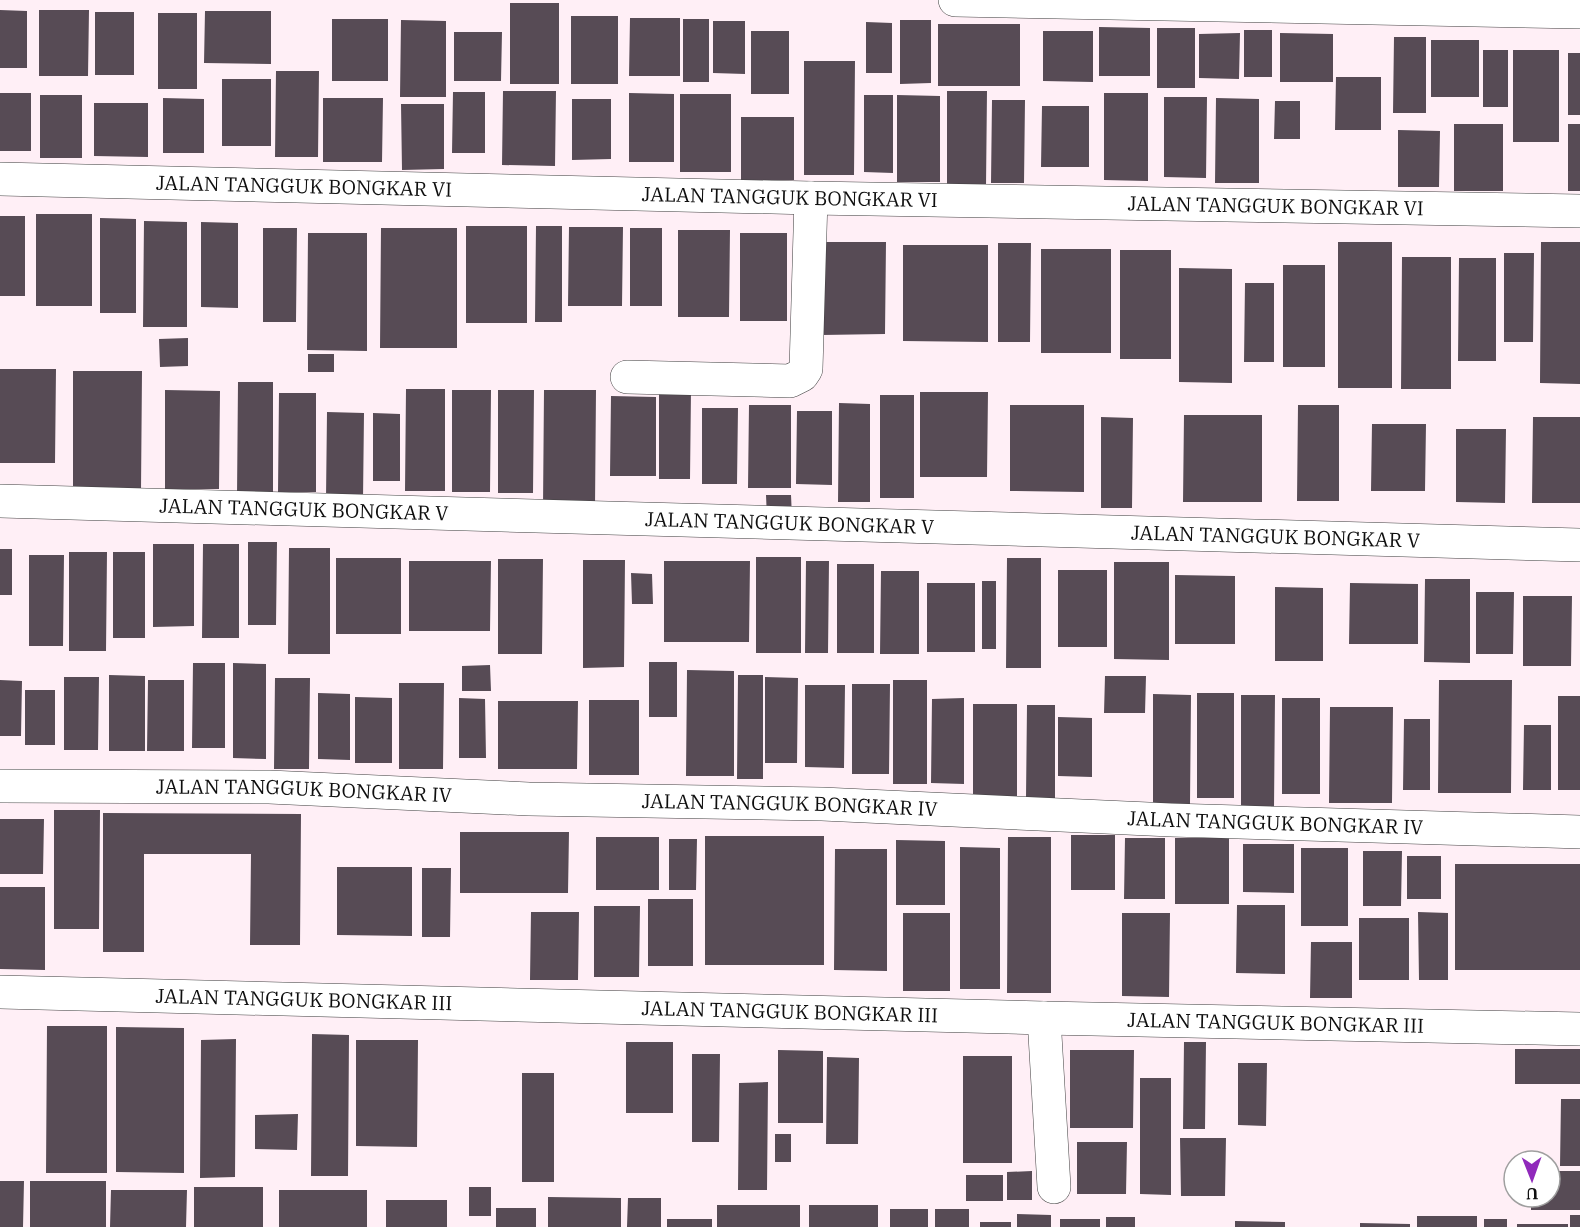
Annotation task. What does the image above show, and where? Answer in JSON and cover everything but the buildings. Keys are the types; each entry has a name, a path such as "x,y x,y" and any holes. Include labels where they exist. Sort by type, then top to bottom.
{"street":[{"path":"955,0 1580,12"},
{"name":"JALAN TANGGUK BONGKAR VI","path":"0,179 811,198 1580,211"},
{"path":"627,377 790,381 802,375 806,369 811,198"},
{"name":"JALAN TANGGUK BONGKAR V","path":"0,501 1580,544"},
{"name":"JALAN TANGGUK BONGKAR IV","path":"0,786 269,787 529,799 822,804 1171,820 1580,832"},
{"name":"JALAN TANGGUK BONGKAR III","path":"0,992 1580,1029"},
{"path":"1044,1018 1054,1187"}]}
